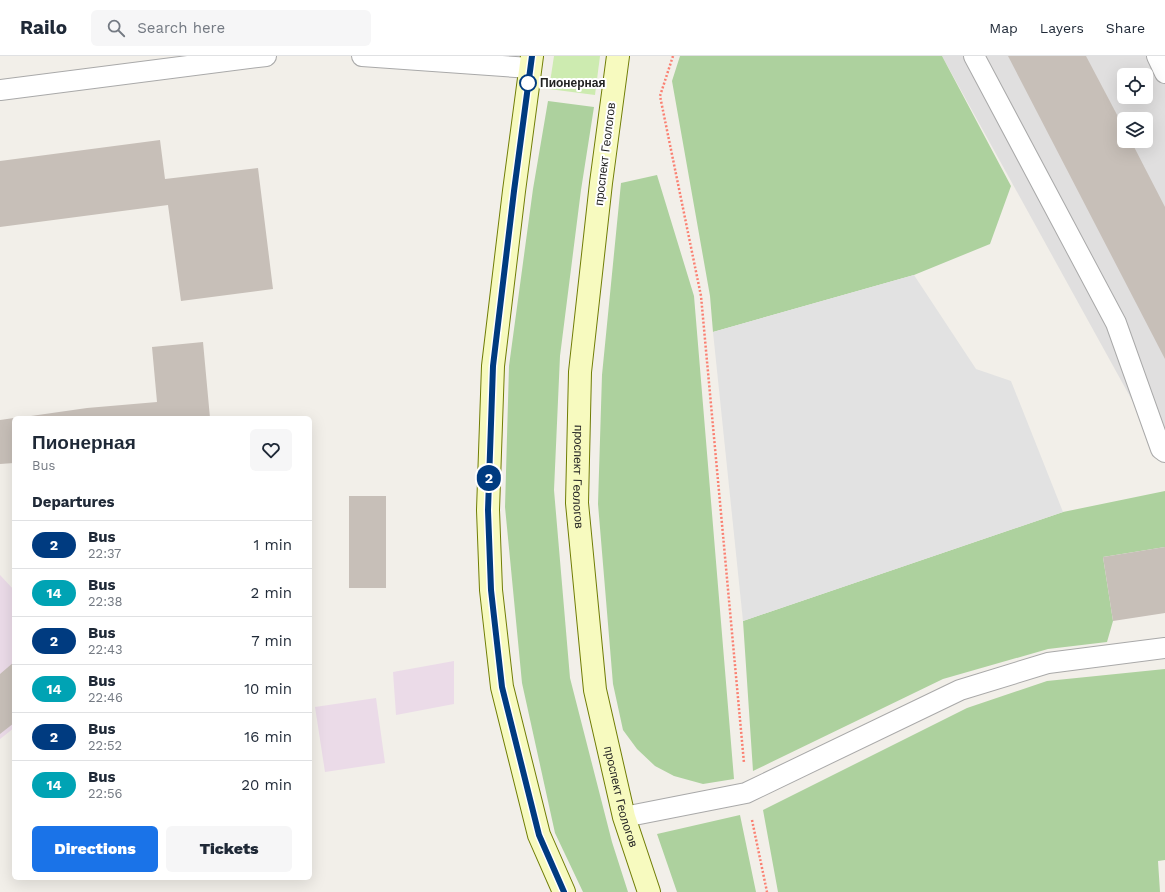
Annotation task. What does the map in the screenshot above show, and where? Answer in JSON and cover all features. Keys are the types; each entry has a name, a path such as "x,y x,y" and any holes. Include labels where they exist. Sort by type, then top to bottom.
{"main road":[{"name":"проспект Геологов","path":"618,56 601,184 580,372 577,504 595,690 624,817 649,892"},
{"path":"531,62 493,366 488,510 491,590 502,687 539,835 564,892"}],"lane":[{"path":"0,90 266,56"},
{"path":"362,56 531,62"},
{"path":"974,56 1116,323 1161,449 1165,452"},
{"path":"1157,56 1165,73"},
{"path":"624,817 746,793 960,690 1048,663 1165,648"}],"path":[{"path":"673,56 660,96 701,296 746,793 767,892"}],"shaded area":[{"path":"942,56 1165,56 1165,460"},
{"path":"914,275 976,369 1011,381 1063,512 743,621 713,332"},
{"path":"0,575 12,588 12,730 0,739"},
{"path":"454,661 454,704 396,715 393,672"},
{"path":"376,698 385,763 325,772 315,707"}],"green space":[{"path":"554,56 600,56 595,95 549,89"},
{"path":"680,56 942,56 1011,186 990,244 914,275 713,332 710,296 672,81"},
{"path":"548,101 594,107 581,190 560,356 554,490 570,678 612,842 628,892 583,892 555,833 522,683 505,507 509,366 533,189"},
{"path":"657,175 694,296 734,779 703,784 674,776 655,766 637,749 623,730 613,684 598,504 602,375 621,183"},
{"path":"1165,491 1165,547 1103,557 1113,621 1107,642 1048,649 943,679 753,771 743,621 1063,512"},
{"path":"1165,669 1165,860 1158,861 1160,892 778,892 763,810 967,708 1047,681"},
{"path":"740,815 756,892 677,892 657,834"}],"building":[{"path":"1008,56 1086,56 1117,115 1117,148 1135,148 1165,207 1165,359"},
{"path":"160,140 165,179 258,168 273,289 181,301 168,205 0,227 0,161"},
{"path":"203,342 210,416 31,416 87,408 157,402 152,347"},
{"path":"12,418 12,463 0,464 0,420"},
{"path":"349,496 386,496 386,588 349,588"},
{"path":"1165,547 1165,613 1113,621 1103,557"},
{"path":"12,664 12,725 0,734 0,674"}],"bus line":[{"name":"2","path":"532,56 493,366 488,510 491,590 502,687 539,835 564,892"}],"place":[{"name":"Пионерная","path":"528,83"}]}
